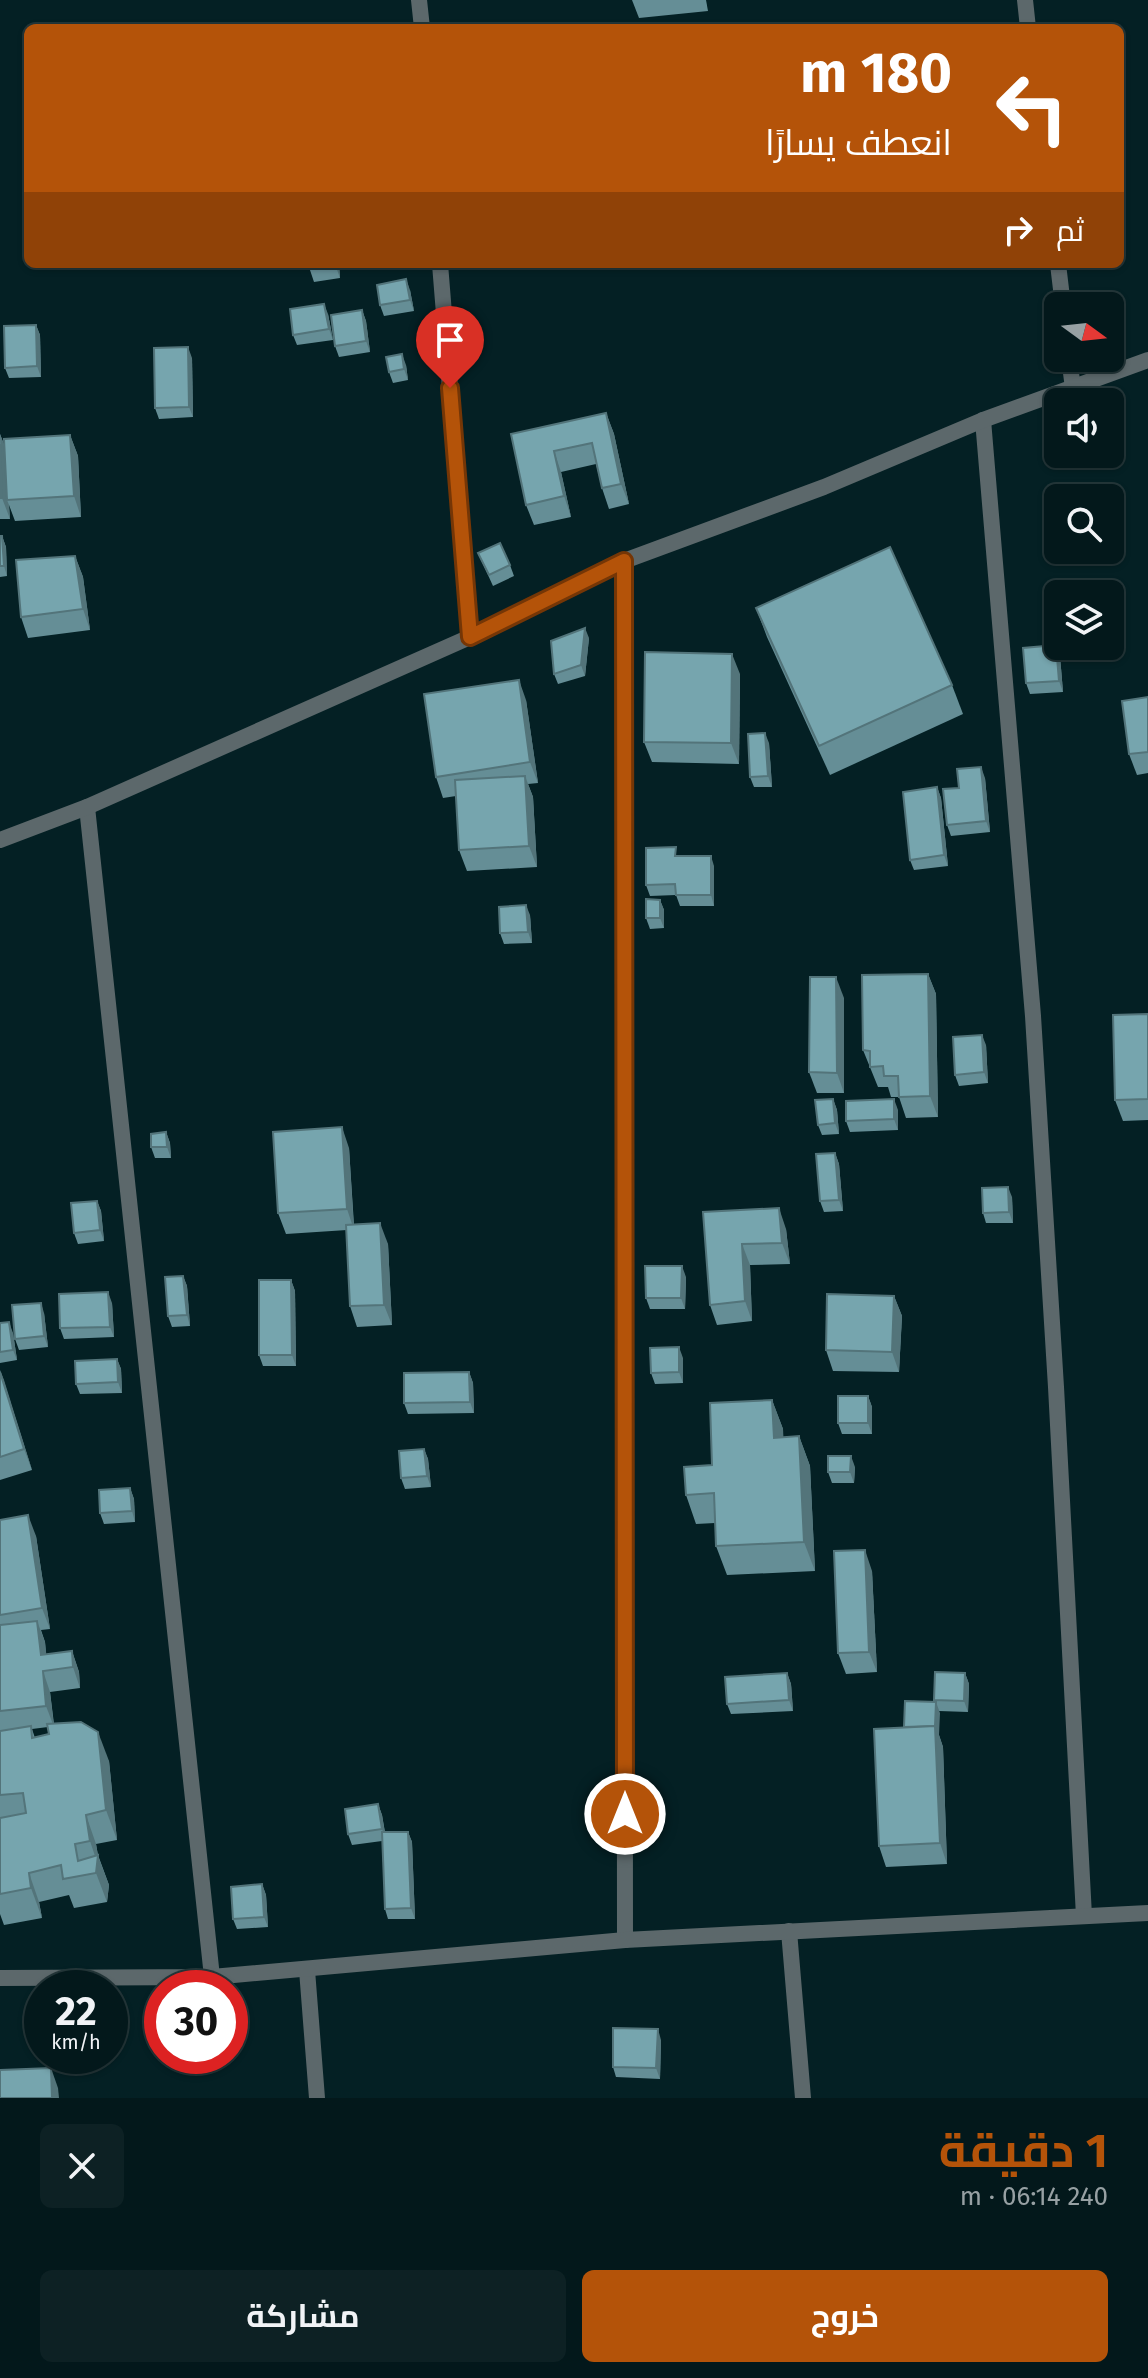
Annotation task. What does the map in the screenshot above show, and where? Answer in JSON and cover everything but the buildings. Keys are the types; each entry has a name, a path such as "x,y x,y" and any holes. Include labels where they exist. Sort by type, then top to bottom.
{"street":[{"path":"419,0 422,24"},
{"path":"1025,0 1028,24"},
{"path":"440,268 470,637"},
{"path":"1058,268 1061,292"},
{"path":"1071,372 1073,388 1148,360"},
{"path":"0,840 87,807 470,637 624,561 824,487 983,420 1044,398"},
{"path":"983,420 1033,1016 1084,1916"},
{"path":"624,561 625,1940"},
{"path":"87,807 211,1970"},
{"path":"248,1974 625,1940 1148,1913"},
{"path":"789,1931 803,2098"},
{"path":"307,1970 317,2098"},
{"path":"0,1978 144,1977"}],"route":[{"path":"450,388 470,637 624,561 625,1814"}]}
